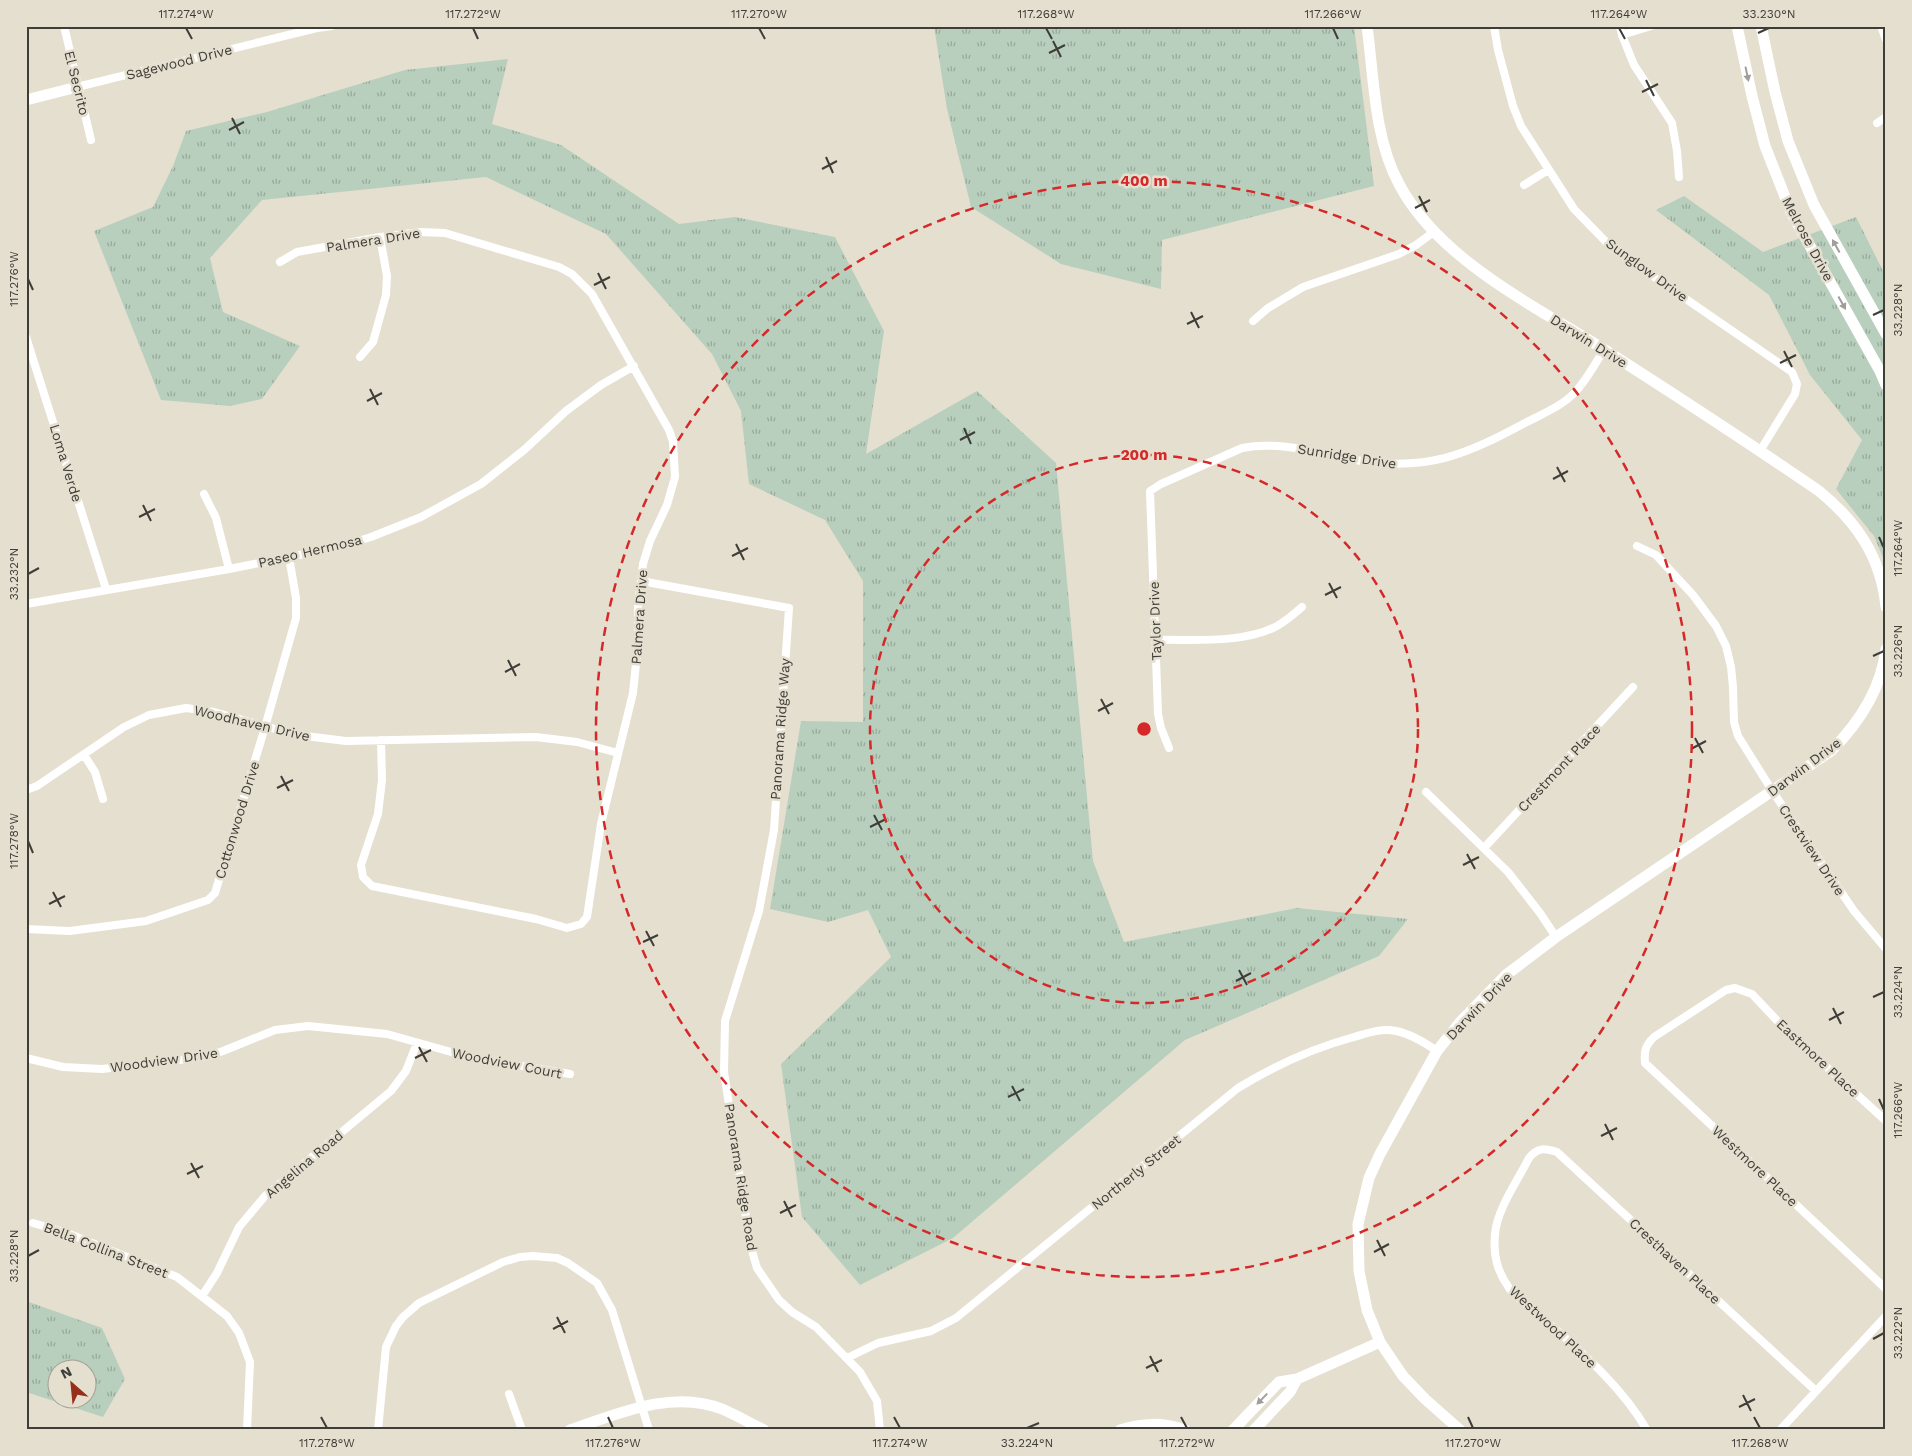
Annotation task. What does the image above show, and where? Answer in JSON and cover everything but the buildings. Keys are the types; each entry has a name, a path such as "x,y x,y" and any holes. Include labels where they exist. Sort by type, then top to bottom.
{"street":[{"name":"El Secrito","path":"64,26 91,140"},
{"name":"Sagewood Drive","path":"26,100 317,28 332,26"},
{"name":"Darwin Drive","path":"1367,26 1380,127 1385,151 1395,176 1408,200 1435,231 1465,260 1484,275 1760,450 1820,491 1855,526 1874,556 1884,590 1886,607"},
{"name":"Sunglow Drive","path":"1494,26 1513,106 1521,126 1574,209 1612,248 1792,372 1797,384 1795,394 1760,450"},
{"path":"1620,26 1634,65 1672,123 1679,177"},
{"path":"1622,35 1651,26"},
{"name":"Melrose Drive","path":"1737,26 1765,146 1791,212 1886,385"},
{"name":"Melrose Drive","path":"1761,26 1788,141 1814,205 1886,334"},
{"path":"1881,26 1886,40"},
{"path":"1877,123 1886,117"},
{"path":"1524,185 1548,170"},
{"path":"1253,321 1268,308 1303,287 1399,254 1416,245 1435,231"},
{"name":"Palmera Drive","path":"280,262 297,252 380,237 421,232 444,233 559,267 572,274 592,294 670,430 675,477 667,505 650,541 643,564 638,607 638,643 633,693 601,824 586,917 580,924 567,928 536,919 372,886 363,877 361,865 378,814 382,780 380,740"},
{"path":"360,357 373,342 386,295 387,276 380,237"},
{"name":"Loma Verde","path":"26,337 106,589"},
{"name":"Sunridge Drive","path":"1150,491 1161,484 1242,448 1256,445 1276,445 1362,461 1391,464 1415,464 1460,454 1482,445 1559,405 1577,390 1604,350"},
{"name":"Paseo Hermosa","path":"26,604 229,569 335,548 371,537 421,517 481,484 524,450 566,411 601,385 634,366"},
{"name":"Taylor Drive","path":"1150,491 1158,714 1169,748"},
{"path":"204,494 216,518 229,569"},
{"name":"Crestview Drive","path":"1637,546 1656,555 1670,569 1693,595 1716,626 1726,646 1731,666 1734,722 1738,736 1773,792 1854,911 1886,949"},
{"name":"Cottonwood Drive","path":"26,929 70,931 146,921 208,900 215,893 266,727 296,618 296,598 288,557"},
{"name":"Panorama Ridge Way","path":"641,581 788,608 774,830 759,911"},
{"path":"1156,640 1221,639 1262,633 1283,623 1302,607"},
{"name":"Darwin Drive","path":"1460,1430 1425,1399 1403,1376 1380,1342 1367,1310 1358,1271 1358,1224 1369,1178 1380,1154 1437,1051 1460,1021 1506,975 1556,938 1831,751 1861,716 1872,697 1884,666 1886,649"},
{"name":"Crestmont Place","path":"1484,848 1633,687"},
{"name":"Woodhaven Drive","path":"26,790 37,786 124,727 149,714 186,708 214,712 297,735 346,741 536,737 577,742 618,753"},
{"path":"84,755 95,772 103,799"},
{"path":"1426,792 1508,872 1540,913 1556,938"},
{"name":"Panorama Ridge Road","path":"759,911 725,1021 724,1072 750,1244 758,1268 780,1300 792,1312 816,1327 860,1372 877,1401 880,1430"},
{"name":"Westmore Place","path":"1752,994 1735,988 1726,990 1654,1037 1646,1045 1644,1051 1645,1063 1886,1289"},
{"name":"Eastmore Place","path":"1752,994 1785,1029 1886,1121"},
{"name":"Woodview Drive","path":"26,1058 62,1067 102,1069 205,1057 275,1030 308,1026 387,1034 416,1043"},
{"name":"Northerly Street","path":"848,1358 878,1343 931,1331 956,1318 1238,1088 1268,1070 1330,1044 1379,1030 1396,1031 1418,1038 1437,1051"},
{"name":"Woodview Court","path":"416,1043 469,1058 570,1074"},
{"name":"Angelina Road","path":"202,1296 239,1227 265,1196 391,1091 406,1071 416,1043"},
{"name":"Cresthaven Place","path":"1530,1158 1534,1152 1543,1148 1557,1152 1816,1391"},
{"name":"Westwood Place","path":"1530,1158 1501,1213 1495,1232 1494,1256 1498,1268 1510,1290 1590,1360 1634,1408 1647,1430"},
{"name":"Bella Collina Street","path":"32,1223 67,1233 177,1277 227,1316 240,1332 250,1362 246,1430"},
{"path":"378,1430 386,1347 396,1326 403,1317 419,1303 503,1262 527,1256 563,1260 597,1283 612,1310 643,1405 649,1430"},
{"path":"1780,1430 1886,1316"},
{"path":"1233,1430 1279,1382 1297,1379 1380,1342"},
{"path":"1254,1430 1290,1392 1297,1379"},
{"path":"509,1394 522,1430"},
{"path":"570,1430 643,1405 688,1402 721,1408 764,1430"},
{"path":"1120,1430 1140,1424 1169,1425 1185,1430"}],"green space":[{"path":"934,26 1354,26 1374,186 1162,240 1161,289 1061,264 971,207 947,109"},
{"path":"508,59 492,124 561,145 679,224 735,217 835,237 884,331 866,454 977,391 1056,463 1093,861 1124,942 1297,908 1408,919 1379,956 1185,1040 953,1238 860,1285 802,1217 781,1064 891,957 868,910 828,922 770,909 801,721 863,722 863,581 825,520 749,484 741,411 712,354 606,234 486,177 262,200 210,258 223,312 300,346 262,399 230,406 161,400 94,231 153,207 173,166 186,131 267,112 405,70"},
{"path":"1684,196 1763,252 1856,217 1886,277 1886,565 1874,536 1836,489 1862,440 1810,375 1769,295 1656,210"},
{"path":"26,1301 102,1328 125,1379 103,1417 75,1408 98,1408 98,1358 48,1358 48,1399 26,1392"}]}
